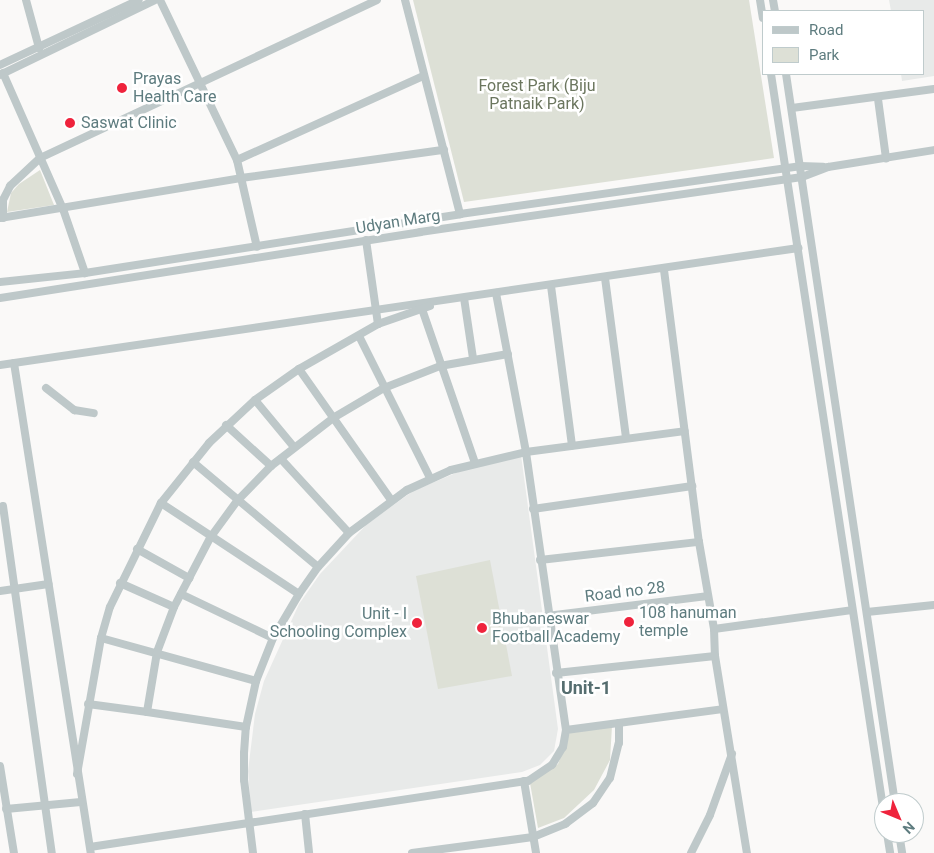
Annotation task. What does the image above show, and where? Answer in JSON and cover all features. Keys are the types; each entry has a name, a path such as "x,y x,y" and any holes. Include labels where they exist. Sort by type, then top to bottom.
{"street":[{"path":"26,0 38,48"},
{"path":"0,65 139,0"},
{"path":"85,273 64,209 2,74 155,0"},
{"path":"160,0 236,160 257,247"},
{"path":"377,0 40,158 10,186 2,200 1,218 241,178 444,150"},
{"path":"405,0 460,214"},
{"path":"771,75 881,793"},
{"path":"786,75 894,793"},
{"path":"236,160 423,76"},
{"path":"792,108 878,99 934,89"},
{"path":"878,99 886,158"},
{"path":"828,167 934,150"},
{"name":"Udyan Marg","path":"0,282 85,273 460,214 784,168 800,166 828,167"},
{"name":"Udyan Marg","path":"0,298 366,240 802,177 828,167"},
{"path":"489,210 491,222"},
{"path":"366,240 378,324"},
{"path":"0,365 375,309 664,270 798,248"},
{"path":"664,270 699,542 714,629 715,656 747,853"},
{"path":"605,278 626,438"},
{"path":"550,286 572,446"},
{"path":"14,363 81,802 91,850 305,814 524,782 552,765 563,747 566,730 547,616 526,452 496,293"},
{"path":"464,298 472,358"},
{"path":"77,774 101,638 120,583 161,503 226,425 255,400 299,368 378,324 443,301"},
{"path":"422,309 440,366 475,463"},
{"path":"359,336 430,478"},
{"path":"147,712 157,652 174,607 210,538 238,501 271,466 333,418 384,388 440,366 472,358 508,354"},
{"path":"299,368 391,500"},
{"path":"46,388 74,410 94,413"},
{"path":"255,400 294,447"},
{"path":"226,425 271,466"},
{"path":"253,853 244,780 246,727 256,681 273,638 299,594 318,567 349,533 391,500 430,478 475,463 526,452 684,431"},
{"path":"281,459 349,533"},
{"path":"194,462 318,567"},
{"path":"533,509 692,486"},
{"path":"161,503 210,538 299,594"},
{"path":"3,506 52,853"},
{"path":"540,560 699,542"},
{"path":"137,549 189,578"},
{"path":"120,583 174,607"},
{"path":"0,591 48,584"},
{"path":"181,594 273,638"},
{"name":"Road no 28","path":"547,616 707,596"},
{"path":"867,612 934,604"},
{"path":"714,629 852,610"},
{"path":"101,638 256,681"},
{"path":"556,674 715,656"},
{"path":"88,704 246,727"},
{"path":"566,730 723,709"},
{"path":"412,853 532,837 565,824 593,803 610,778 615,762 619,724"},
{"path":"692,853 710,814 732,752"},
{"path":"0,766 14,853"},
{"path":"524,782 536,853"},
{"path":"6,809 45,807 81,802"},
{"path":"305,814 310,853"}],"shaded area":[{"path":"889,0 934,0 934,76 902,81 901,75 924,75 924,10 891,10"},
{"name":"Unit - I Schooling Complex","path":"521,455 558,729 554,751 540,765 522,772 251,812 248,771 255,714 264,681 299,604 320,574 367,524 413,491 470,467"}],"green space":[{"name":"Forest Park (Biju Patnaik Park)","path":"413,0 749,0 774,158 464,202"},
{"path":"40,170 54,205 7,212 11,193 19,184"},
{"path":"490,560 512,676 438,689 416,576"},
{"path":"612,726 610,760 594,790 564,818 538,828 530,783 558,764 570,732"}],"place":[{"name":"Prayas Health Care","path":"122,88"},
{"name":"Saswat Clinic","path":"70,123"},
{"name":"108 hanuman temple","path":"629,622"},
{"name":"Unit - I Schooling Complex","path":"417,623"},
{"name":"Bhubaneswar Football Academy","path":"482,628"}],"district":[{"name":"Unit-1","path":"586,688"}]}
